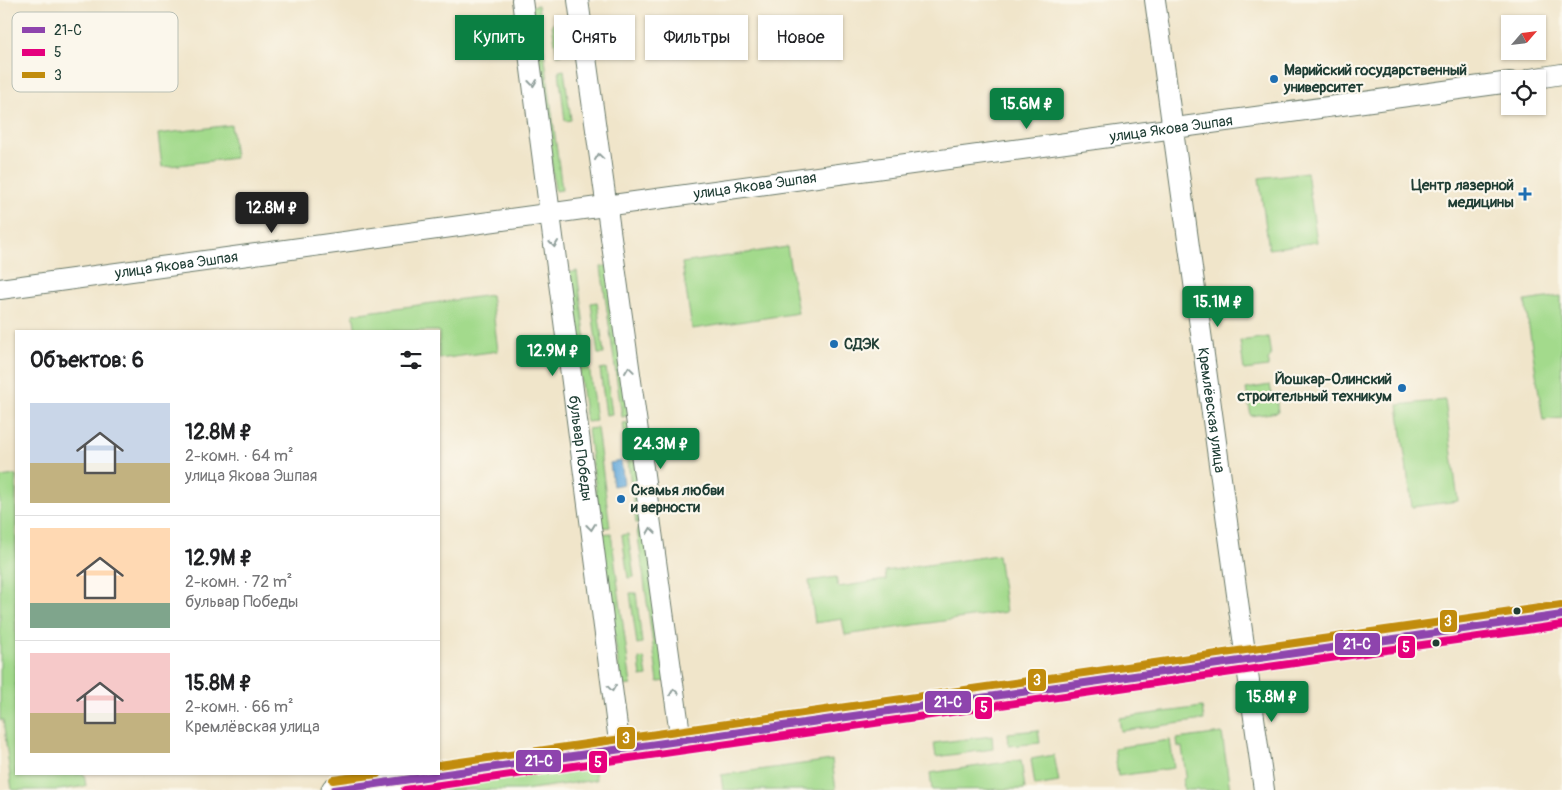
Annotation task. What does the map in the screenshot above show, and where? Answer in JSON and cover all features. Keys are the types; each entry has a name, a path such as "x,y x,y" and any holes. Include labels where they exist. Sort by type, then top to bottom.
{"main road":[{"path":"440,775 1562,615"},
{"path":"334,790 439,775"}],"street":[{"name":"бульвар Победы","path":"522,0 620,749"},
{"path":"578,0 681,740"},
{"name":"Кремлёвская улица","path":"1155,0 1264,790"},
{"path":"1546,76 1562,74"},
{"name":"улица Якова Эшпая","path":"0,289 1501,83"}],"green space":[{"path":"538,5 539,15 532,15 531,6"},
{"path":"544,51 562,190 555,191 538,60 544,60"},
{"path":"564,70 571,120 565,121 559,71"},
{"path":"231,125 235,158 162,167 158,134"},
{"path":"1307,172 1317,242 1269,249 1259,178"},
{"path":"787,247 798,313 692,329 682,263"},
{"path":"611,265 632,415 622,417 601,267"},
{"path":"577,271 596,421 586,422 567,273"},
{"path":"491,295 498,351 440,359 440,330 356,330 353,314"},
{"path":"1561,296 1562,418 1543,420 1525,301"},
{"path":"597,302 604,354 598,354 591,303"},
{"path":"1268,337 1271,356 1268,361 1268,367 1244,370 1240,341"},
{"path":"606,368 612,414 606,415 600,369"},
{"path":"1270,385 1272,395 1276,395 1278,412 1251,416 1246,389"},
{"path":"1445,400 1458,501 1412,507 1398,405"},
{"path":"633,422 646,522 636,523 623,423"},
{"path":"597,428 610,527 601,528 588,429"},
{"path":"15,475 15,775 84,775 86,786 59,790 12,790 3,720 0,720 0,477"},
{"path":"647,527 668,681 658,682 637,529"},
{"path":"611,533 631,685 621,686 601,534"},
{"path":"628,534 634,577 628,578 622,535"},
{"path":"998,555 1006,612 845,635 842,619 815,623 809,581 836,577 838,587 886,580 885,571"},
{"path":"630,593 636,593 642,643 637,644"},
{"path":"644,658 647,676 641,677 639,659"},
{"path":"1202,707 1204,720 1121,731 1119,718"},
{"path":"1038,730 1040,743 1009,746 1008,733"},
{"path":"1222,733 1230,790 1184,790 1183,780 1186,776 1182,747 1178,747 1177,739"},
{"path":"992,736 993,749 936,757 934,743"},
{"path":"1170,740 1174,768 1118,776 1114,748"},
{"path":"1054,755 1059,782 1035,786 1031,759"},
{"path":"832,760 836,790 723,790 721,775"},
{"path":"1021,760 1025,789 932,790 930,773"},
{"path":"594,764 596,780 523,790 401,790"}],"water":[{"path":"621,461 624,484 613,486 610,463"}],"transit line":[{"name":"3","path":"440,765 1561,605"},
{"name":"21-С","path":"440,775 1562,615"},
{"name":"5","path":"405,790 1562,625"},
{"name":"3","path":"333,780 370,775"},
{"name":"21-С","path":"334,790 439,775"}],"place":[{"name":"Марийский государственный университет","path":"1274,79"},
{"name":"Центр лазерной медицины","path":"1525,194"},
{"name":"СДЭК","path":"834,344"},
{"name":"Йошкар-Олинский строительный техникум","path":"1402,388"},
{"name":"Скамья любви и верности","path":"621,499"}]}
